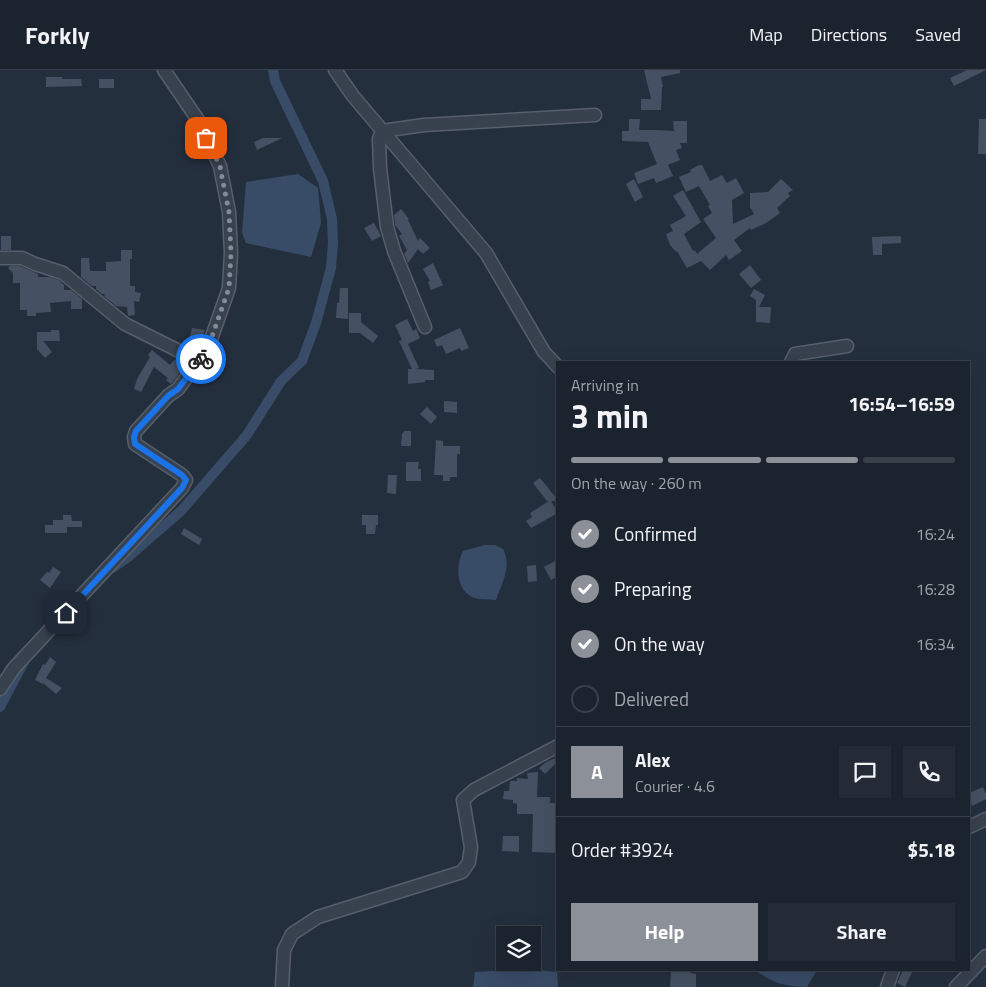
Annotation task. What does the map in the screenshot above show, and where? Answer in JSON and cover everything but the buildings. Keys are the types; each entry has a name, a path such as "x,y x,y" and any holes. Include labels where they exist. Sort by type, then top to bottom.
{"street":[{"path":"0,689 14,668 182,488 186,480 182,475 135,444 134,437 136,431 168,396 178,389 208,348 229,288 231,253 229,212 217,160 198,120 164,70"},
{"path":"335,70 353,96 486,253 544,352 556,365"},
{"path":"382,131 424,125 595,114"},
{"path":"382,131 378,139 388,227 394,251 425,327"},
{"path":"0,258 22,258 63,273 125,324 199,361"},
{"path":"792,361 795,354 847,346"},
{"path":"282,987 284,950 292,934 318,917 462,872 469,862 471,847 463,800 474,790 556,747"},
{"path":"970,827 986,819"},
{"path":"956,987 986,956"},
{"path":"888,987 893,971"}],"water":[{"path":"298,174 318,188 321,223 311,257 246,243 242,233 246,182"},
{"path":"485,545 495,545 503,549 506,555 505,574 496,600 472,597 462,588 458,576 459,563 463,551"},
{"path":"541,970 557,972 558,987 473,987 475,972"},
{"path":"757,971 816,971 807,987 779,983"}],"waterway":[{"path":"111,569 127,558 181,511 247,435 281,381 302,361 316,323 331,268 332,219 323,181 275,81 273,70"},
{"path":"0,707 25,660"}],"way so far":[{"path":"201,359 208,348 229,288 231,253 229,212 220,166 206,138"}],"route":[{"path":"66,613 182,488 186,480 182,475 135,444 134,437 136,431 168,396 178,389 201,359"}]}
